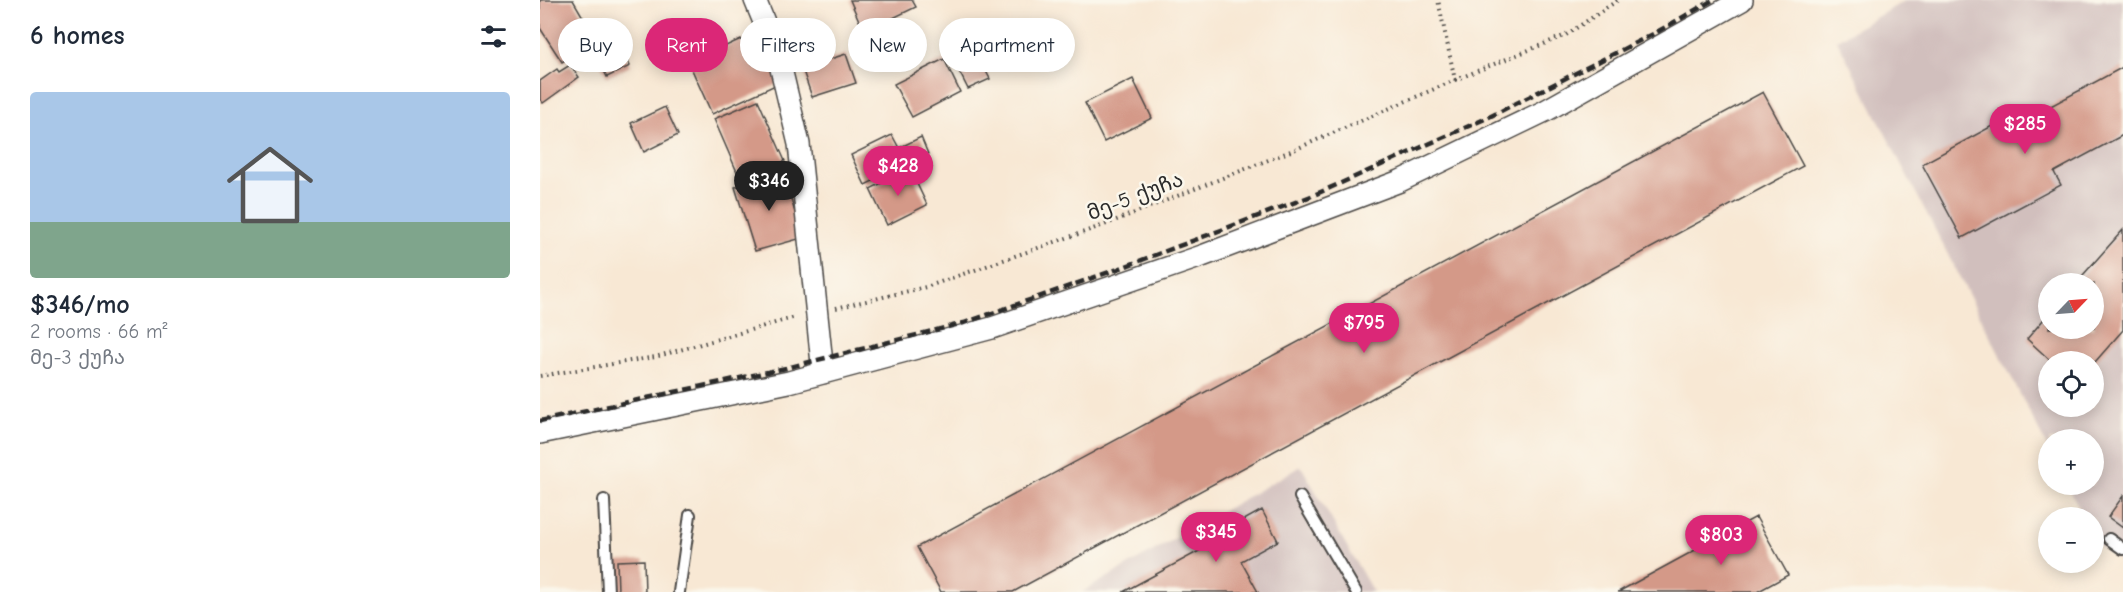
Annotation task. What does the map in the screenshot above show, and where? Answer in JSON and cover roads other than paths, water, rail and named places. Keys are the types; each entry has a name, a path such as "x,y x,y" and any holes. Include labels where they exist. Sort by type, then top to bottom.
{"street":[{"path":"755,0 778,56 799,144 823,373"},
{"path":"540,433 789,382 992,328 1202,256 1400,181 1545,111 1742,0"}],"lane":[{"path":"1300,497 1356,592"},
{"path":"604,500 608,592"},
{"path":"679,592 690,515"},
{"path":"2109,539 2123,549"}],"railway":[{"path":"540,421 786,368 964,323 1118,269 1314,195 1487,118 1655,33 1713,0"}]}
